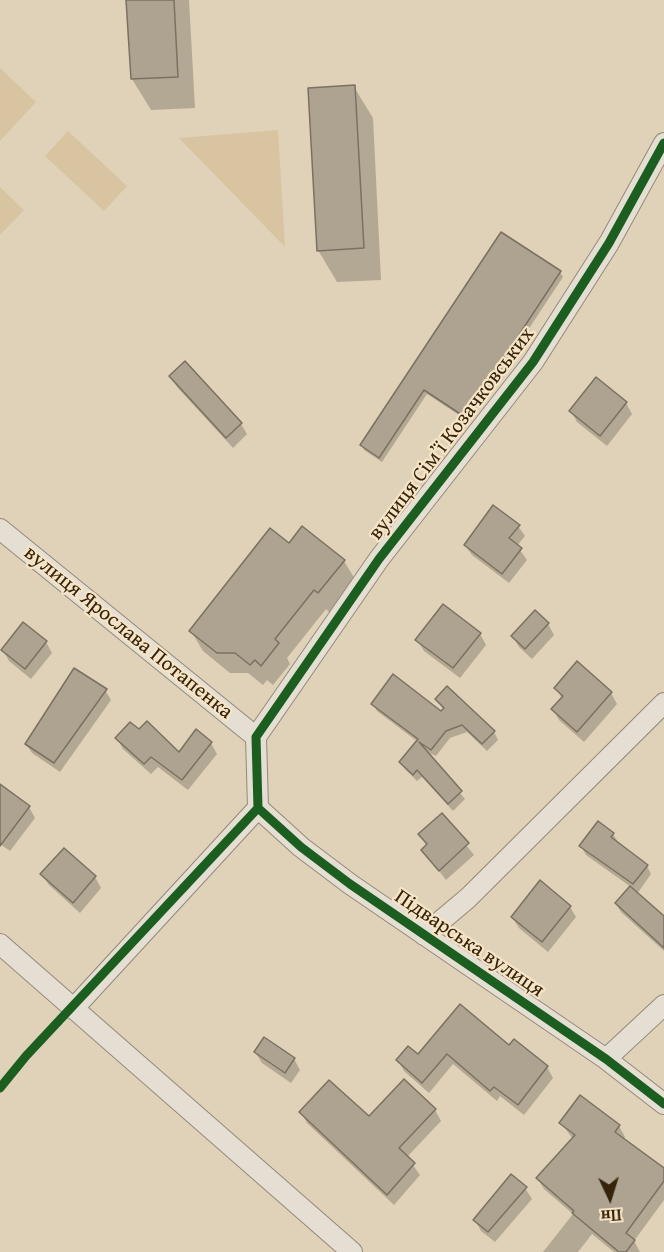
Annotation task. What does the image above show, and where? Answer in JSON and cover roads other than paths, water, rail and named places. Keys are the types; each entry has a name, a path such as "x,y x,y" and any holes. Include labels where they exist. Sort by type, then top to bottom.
{"street":[{"name":"вулиця Сімʼї Козачковських","path":"256,737 379,559 533,362 609,243 664,143"},
{"name":"вулиця Ярослава Потапенка","path":"0,529 256,737"},
{"path":"424,935 468,898 664,703"},
{"path":"73,1009 258,808 256,737"},
{"name":"Підварська вулиця","path":"258,808 301,848 606,1059 664,1104"},
{"path":"0,944 352,1252"},
{"path":"606,1059 664,1005"}]}
